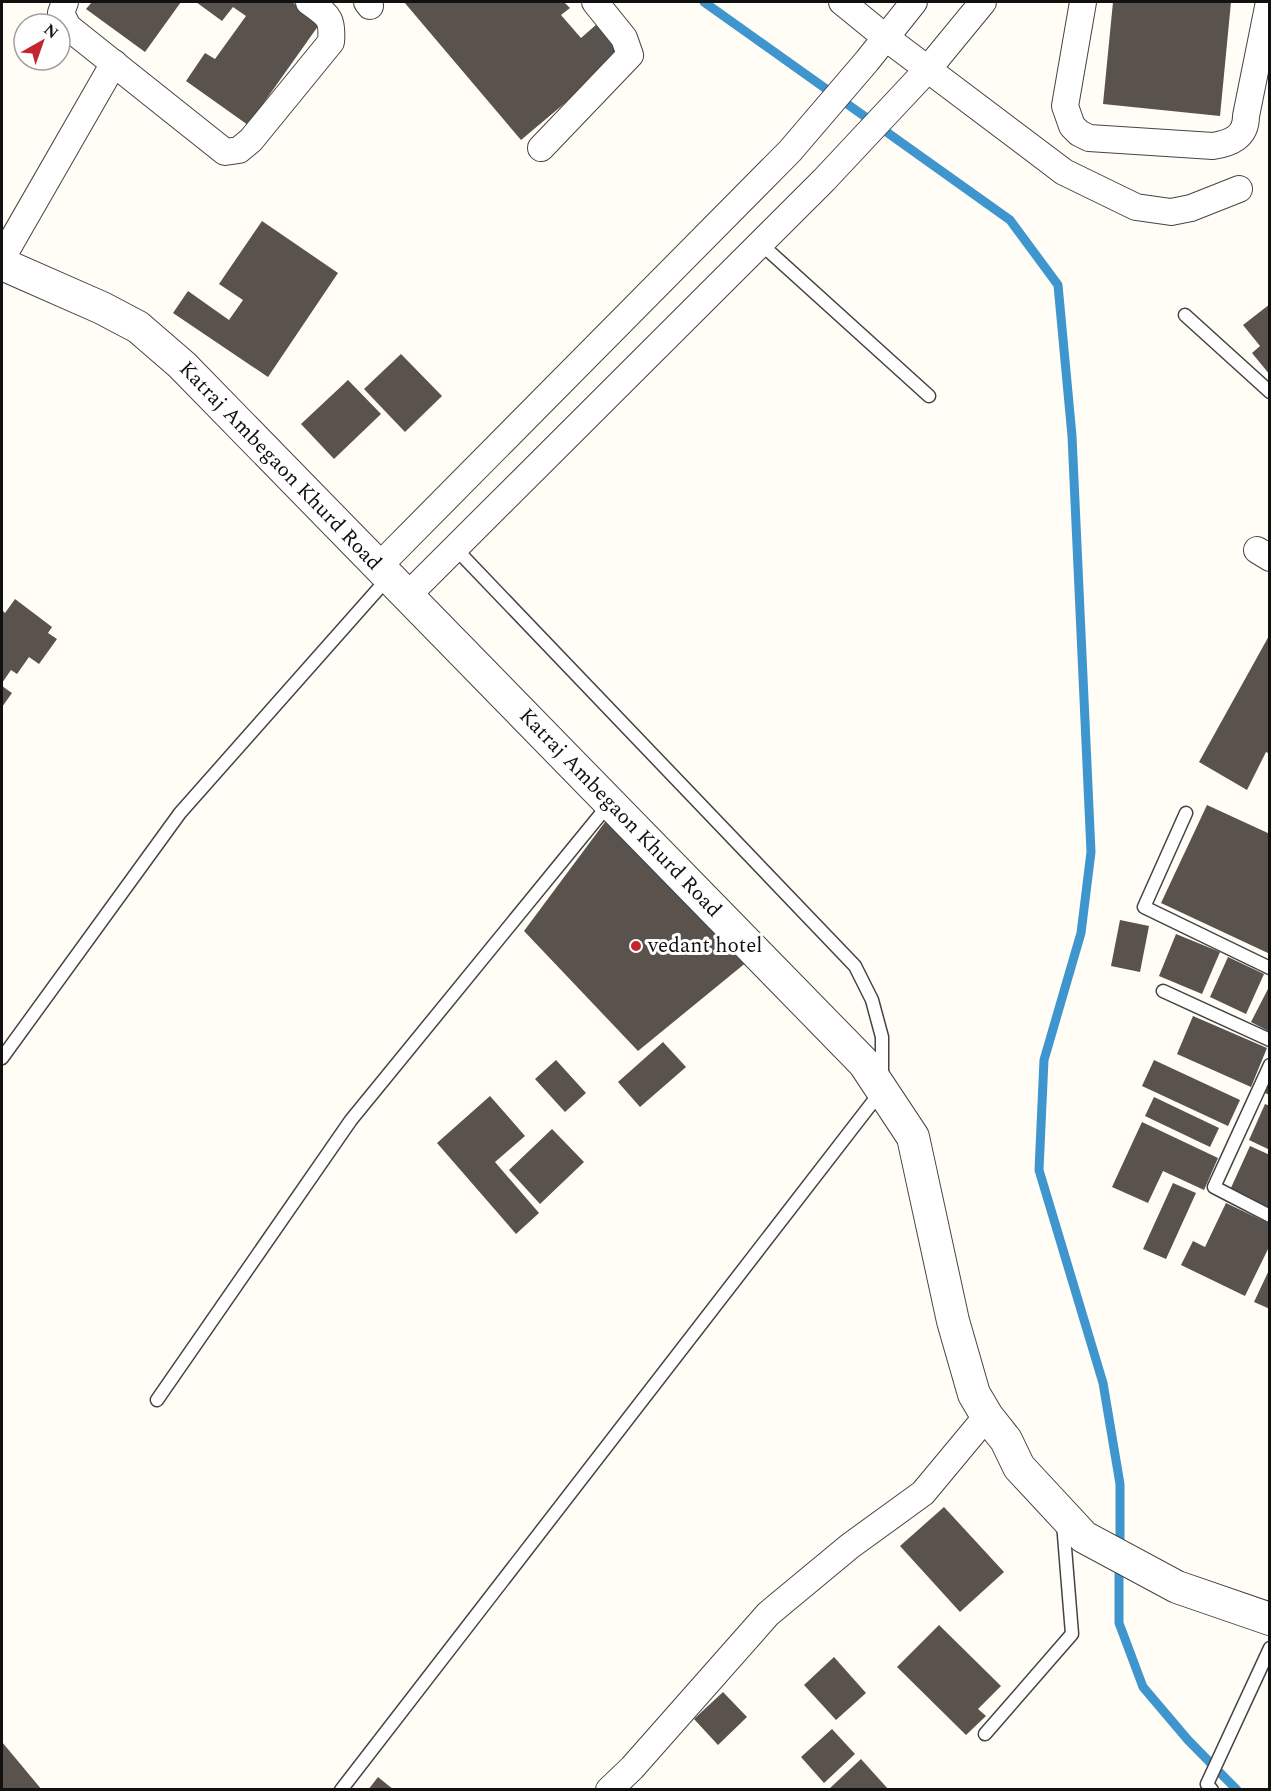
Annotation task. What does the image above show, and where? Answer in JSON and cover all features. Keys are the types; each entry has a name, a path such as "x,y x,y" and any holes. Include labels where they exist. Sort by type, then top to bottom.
{"street":[{"path":"65,2 61,13 68,27 225,152 239,150 251,140 331,42 332,26 326,14 309,2"},
{"path":"541,148 630,55 624,38 595,2"},
{"path":"842,2 1064,172 1136,207 1171,212 1191,208 1239,189"},
{"path":"391,580 790,151 914,2"},
{"path":"391,580 455,548 824,180 928,69 983,2"},
{"path":"1083,2 1065,106 1072,126 1089,138 1213,146 1230,143 1246,126 1246,116 1269,2"},
{"path":"2,258 114,63"},
{"name":"Katraj Ambegaon Khurd Road","path":"2,264 102,308 138,327 182,365 864,1063 913,1137 953,1321 974,1394 987,1416 1006,1440 1020,1467 1084,1537 1177,1587 1269,1619"},
{"path":"609,1790 632,1768 768,1614 850,1546 923,1493 987,1416"}],"lane":[{"path":"761,244 928,396"},
{"path":"1185,315 1269,392"},
{"path":"341,1790 882,1090 882,1037 872,1000 855,966 455,548"},
{"path":"2,1058 180,813 391,580"},
{"path":"157,1401 351,1120 610,803"},
{"path":"1186,813 1144,907 1269,968"},
{"path":"1162,991 1269,1040"},
{"path":"1269,1065 1214,1187 1269,1216"},
{"path":"985,1734 1072,1634 1062,1513"},
{"path":"1210,1787 1224,1747 1269,1648"}],"building":[{"path":"92,2 181,2 145,52 86,9"},
{"path":"196,2 292,2 321,22 248,125 186,81 205,53 215,59 246,16 233,7 222,21"},
{"path":"404,2 564,2 570,8 561,15 581,38 597,24 622,55 521,140"},
{"path":"1113,2 1231,2 1220,116 1103,104"},
{"path":"262,221 338,273 268,377 173,313 188,291 229,320 243,300 219,284"},
{"path":"1270,304 1270,375 1252,353 1260,346 1243,325"},
{"path":"401,354 442,396 405,432 364,389"},
{"path":"348,380 381,414 334,459 301,424"},
{"path":"15,599 52,627 48,633 57,639 39,664 29,657 17,674 11,670 2,683 2,610 5,613"},
{"path":"1270,634 1270,754 1266,752 1247,790 1199,762"},
{"path":"2,686 12,693 2,707"},
{"path":"1207,805 1270,834 1270,954 1161,903"},
{"name":"vedant hotel","path":"608,818 748,961 638,1051 524,931"},
{"path":"1120,920 1149,926 1140,972 1111,966"},
{"path":"1176,934 1220,952 1202,994 1159,976"},
{"path":"1228,957 1264,974 1246,1014 1210,997"},
{"path":"1270,985 1270,1032 1251,1022"},
{"path":"1193,1016 1267,1048 1251,1087 1177,1054"},
{"path":"663,1042 686,1067 640,1107 618,1082"},
{"path":"556,1060 586,1093 565,1112 535,1079"},
{"path":"1154,1060 1240,1100 1228,1126 1142,1086"},
{"path":"1270,1076 1270,1095 1262,1092"},
{"path":"490,1096 525,1136 495,1162 539,1213 516,1234 437,1143"},
{"path":"1154,1097 1219,1128 1210,1147 1145,1116"},
{"path":"1265,1104 1270,1106 1270,1150 1249,1140"},
{"path":"1142,1122 1218,1158 1204,1190 1163,1171 1148,1203 1112,1187"},
{"path":"552,1129 584,1162 540,1204 509,1170"},
{"path":"1250,1146 1270,1155 1270,1208 1230,1190"},
{"path":"1173,1183 1196,1193 1166,1259 1143,1249"},
{"path":"1226,1203 1270,1224 1270,1245 1245,1296 1181,1265 1193,1241 1205,1247"},
{"path":"1270,1268 1270,1309 1254,1302"},
{"path":"944,1507 1004,1572 960,1612 900,1546"},
{"path":"939,1625 1001,1686 978,1709 986,1716 966,1735 897,1667"},
{"path":"834,1657 866,1693 836,1720 804,1685"},
{"path":"723,1692 747,1717 718,1745 694,1719"},
{"path":"832,1729 855,1754 824,1783 801,1757"},
{"path":"2,1742 42,1790 2,1790"},
{"path":"861,1759 889,1790 828,1790"},
{"path":"378,1777 394,1790 368,1790"}],"waterway":[{"path":"704,2 1010,220 1058,285 1072,436 1091,852 1081,933 1044,1060 1039,1170 1103,1383 1120,1484 1120,1549"},
{"path":"1119,1563 1119,1623 1143,1687 1188,1740 1237,1790"}],"place":[{"name":"vedant hotel","path":"636,946"}]}
